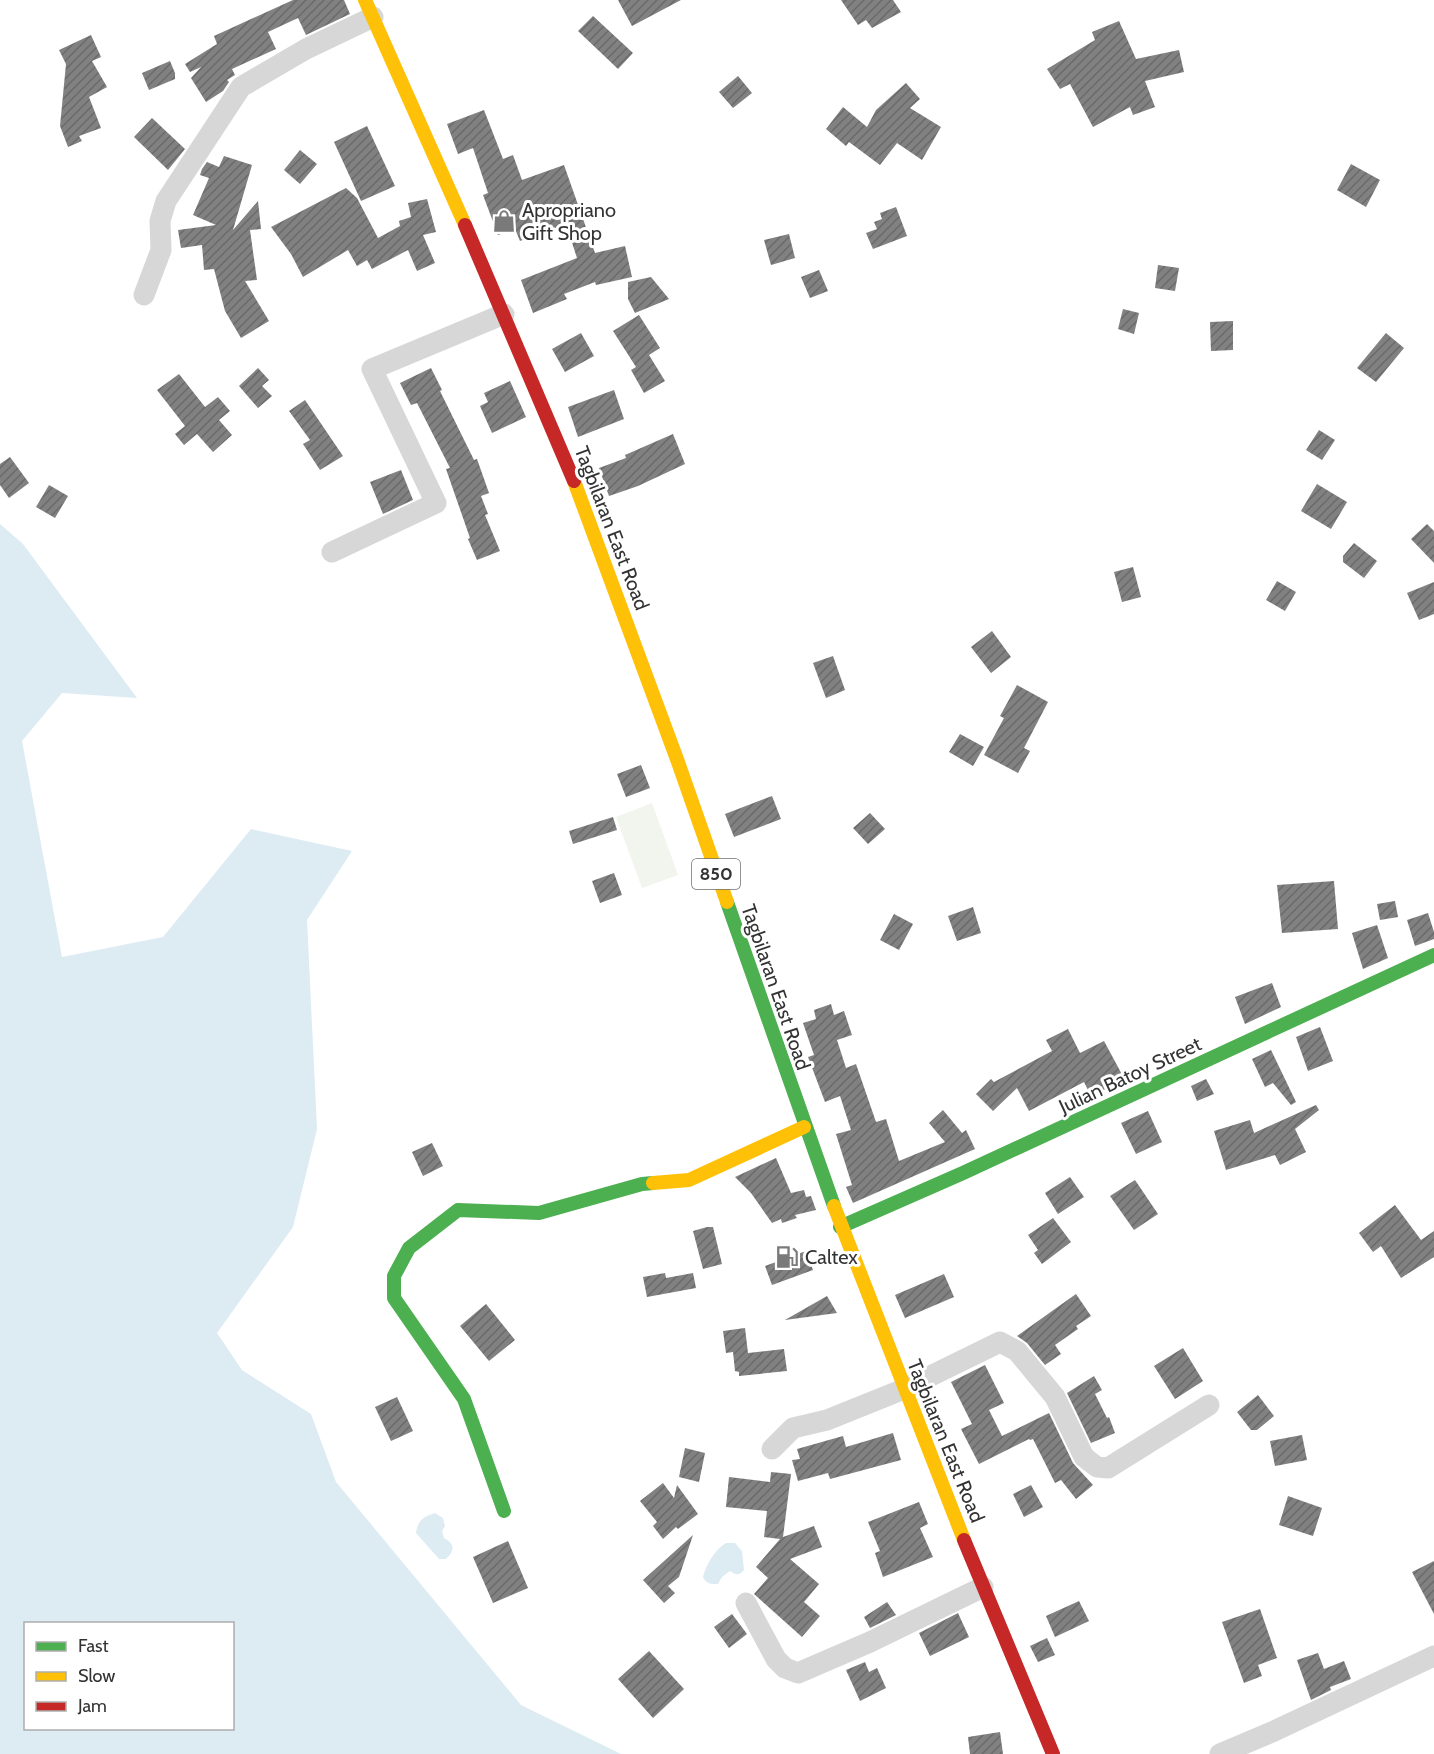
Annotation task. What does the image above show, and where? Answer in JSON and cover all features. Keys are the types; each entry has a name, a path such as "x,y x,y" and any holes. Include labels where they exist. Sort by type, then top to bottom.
{"main road":[{"name":"Tagbilaran East Road","path":"369,9 561,447 678,762 840,1227 983,1587 1053,1754"},
{"name":"Julian Batoy Street","path":"840,1227 963,1173 1434,955"},
{"path":"504,1511 464,1399 394,1298 394,1276 409,1248 458,1210 539,1213 642,1184 689,1180 804,1127"}],"street":[{"path":"144,295 161,250 160,221 166,201 241,87 369,9"},
{"path":"332,552 436,502 372,369 504,314"},
{"path":"772,1449 793,1428 826,1420 904,1389 1000,1342 1017,1351 1055,1397 1084,1457 1096,1467 1108,1468 1209,1405"},
{"path":"746,1603 776,1659 785,1668 798,1673 870,1642 983,1587"},
{"path":"1220,1754 1434,1656"}],"shaded area":[{"path":"0,524 23,544 137,698 62,693 22,741 62,957 163,937 251,829 352,851 307,920 317,1129 293,1227 217,1333 242,1370 311,1414 336,1482 521,1705 621,1754 0,1754"},
{"path":"652,803 678,875 642,888 616,817"},
{"path":"435,1513 443,1518 444,1538 452,1545 451,1553 446,1559 439,1559 416,1533 422,1520"},
{"path":"726,1543 735,1543 742,1551 744,1570 737,1574 730,1571 722,1577 718,1584 709,1583 703,1577 706,1567 715,1553"}],"building":[{"path":"293,0 344,0 350,14 306,35 298,18 268,32 276,49 232,69 235,75 227,80 229,82 223,91 206,102 191,78 201,67 190,72 185,64 217,44 214,36"},
{"path":"618,0 681,0 632,26"},
{"path":"841,0 893,0 901,12 872,28 866,20 858,25"},
{"path":"593,16 633,53 618,69 578,31"},
{"path":"1119,21 1136,59 1179,50 1184,72 1145,81 1155,107 1133,115 1130,107 1093,127 1070,84 1060,89 1047,69 1095,40 1092,32"},
{"path":"91,35 101,57 92,61 107,87 89,97 101,128 79,136 82,141 68,147 60,126 66,64 59,50"},
{"path":"170,61 175,79 149,90 142,73"},
{"path":"738,76 752,93 733,108 719,92"},
{"path":"906,83 920,99 910,108 941,127 922,160 897,143 880,165 849,142 846,146 826,129 843,107 867,127 876,110"},
{"path":"484,110 503,159 513,155 522,180 564,165 595,253 625,246 632,277 596,285 595,282 564,294 567,299 533,313 521,280 577,258 566,224 520,241 515,229 498,235 483,195 488,193 473,148 458,154 447,124"},
{"path":"152,118 185,149 168,170 134,137"},
{"path":"367,126 395,186 361,201 334,142"},
{"path":"300,150 317,164 300,184 284,170"},
{"path":"224,156 252,165 233,230 258,201 261,229 250,230 257,280 245,281 269,321 241,338 225,311 214,269 204,270 202,245 181,248 178,230 216,225 193,215 209,178 200,175 202,169 207,162 219,167"},
{"path":"1351,164 1380,180 1366,207 1337,190"},
{"path":"346,188 357,198 378,238 400,226 399,221 411,217 408,203 427,199 436,232 423,235 435,263 417,271 408,250 372,269 367,260 357,266 348,250 303,277 291,254 271,227"},
{"path":"896,207 907,236 873,249 866,233 877,229 874,222 882,219 880,213"},
{"path":"789,234 795,258 771,265 764,240"},
{"path":"1158,265 1179,268 1175,291 1155,288"},
{"path":"819,270 828,291 810,298 801,277"},
{"path":"651,277 669,299 635,313 628,299 628,282"},
{"path":"1123,309 1139,313 1134,334 1118,329"},
{"path":"639,315 660,348 649,355 665,381 644,393 631,370 636,367 613,331"},
{"path":"1233,321 1233,350 1211,351 1210,322"},
{"path":"581,333 594,356 565,372 552,349"},
{"path":"1386,333 1404,348 1376,382 1357,368"},
{"path":"258,368 269,380 262,386 272,396 258,408 239,386"},
{"path":"431,368 474,460 477,459 489,493 481,496 488,514 485,515 500,551 477,560 446,469 450,468 417,403 411,405 400,383"},
{"path":"179,374 205,407 218,397 230,411 219,420 232,435 213,452 197,434 184,445 175,434 185,426 157,390"},
{"path":"510,381 526,417 492,433 480,406 488,402 484,393"},
{"path":"614,390 624,419 578,437 568,407"},
{"path":"305,400 343,456 320,470 303,444 310,440 289,411"},
{"path":"1319,430 1335,440 1322,460 1306,450"},
{"path":"673,434 685,464 638,486 609,496 599,468 626,458 625,455"},
{"path":"10,457 29,483 9,498 0,485 0,464"},
{"path":"401,470 413,500 383,514 370,482"},
{"path":"1317,484 1347,502 1331,529 1301,511"},
{"path":"49,485 68,496 55,518 36,507"},
{"path":"1427,524 1434,531 1434,563 1411,539"},
{"path":"1354,543 1377,561 1364,578 1343,562 1343,556"},
{"path":"1133,567 1141,597 1122,602 1114,572"},
{"path":"1277,581 1296,592 1285,611 1266,600"},
{"path":"1434,582 1434,614 1419,620 1407,593"},
{"path":"992,631 1011,657 991,673 971,647"},
{"path":"833,656 845,690 826,698 813,663"},
{"path":"1017,685 1048,702 1024,748 1030,751 1018,773 984,755 1004,718 1000,716"},
{"path":"960,734 984,747 973,766 949,752"},
{"path":"641,765 650,788 626,797 617,774"},
{"path":"772,796 781,819 734,837 725,814"},
{"path":"870,813 885,829 868,844 853,828"},
{"path":"613,817 617,830 573,844 569,831"},
{"path":"614,873 622,895 600,903 592,881"},
{"path":"1334,881 1338,929 1282,933 1277,885"},
{"path":"1395,901 1398,917 1380,920 1377,904"},
{"path":"973,907 981,933 957,941 948,916"},
{"path":"1428,913 1434,939 1415,946 1407,920"},
{"path":"894,914 913,924 899,950 880,940"},
{"path":"1377,925 1388,958 1363,969 1352,933"},
{"path":"1272,983 1281,1007 1245,1024 1235,997"},
{"path":"831,1004 834,1015 844,1011 852,1035 837,1040 846,1068 856,1064 876,1122 886,1119 899,1161 945,1142 929,1123 943,1110 962,1133 966,1130 975,1149 853,1203 846,1187 852,1185 836,1134 851,1130 840,1096 825,1102 808,1057 814,1055 803,1023 816,1019 814,1010"},
{"path":"1320,1027 1333,1061 1308,1071 1296,1037"},
{"path":"1068,1029 1080,1053 1104,1041 1125,1080 1091,1096 1084,1082 1029,1111 1017,1088 993,1111 976,1094 991,1079 994,1082 1052,1051 1046,1040"},
{"path":"1271,1050 1296,1102 1291,1105 1273,1083 1265,1087 1252,1059"},
{"path":"1206,1079 1214,1094 1197,1101 1191,1086"},
{"path":"1316,1105 1319,1110 1295,1129 1306,1152 1280,1165 1275,1155 1226,1170 1214,1131 1250,1120 1254,1133"},
{"path":"1148,1111 1162,1142 1136,1154 1121,1123"},
{"path":"432,1143 443,1166 423,1176 412,1152"},
{"path":"776,1158 791,1193 804,1190 806,1197 811,1196 816,1210 795,1215 797,1218 782,1223 781,1219 772,1223 751,1193 735,1177"},
{"path":"1070,1177 1084,1197 1058,1214 1045,1193"},
{"path":"1135,1180 1158,1214 1134,1230 1110,1196"},
{"path":"1395,1205 1421,1240 1434,1231 1434,1257 1401,1278 1381,1246 1373,1252 1359,1233"},
{"path":"1053,1218 1071,1242 1042,1264 1034,1253 1038,1250 1028,1235"},
{"path":"713,1227 722,1264 703,1269 693,1231"},
{"path":"806,1251 813,1270 772,1285 765,1266"},
{"path":"665,1273 666,1278 693,1273 696,1288 647,1297 643,1277"},
{"path":"944,1274 954,1297 905,1318 895,1295"},
{"path":"1076,1294 1091,1316 1076,1326 1078,1329 1055,1345 1061,1354 1045,1365 1027,1343 1017,1336"},
{"path":"827,1296 837,1313 785,1320"},
{"path":"486,1304 515,1340 489,1361 460,1326"},
{"path":"745,1328 748,1353 784,1349 787,1371 739,1376 739,1372 735,1371 733,1352 726,1353 723,1331"},
{"path":"1183,1348 1203,1381 1175,1399 1154,1366"},
{"path":"985,1365 1004,1403 989,1410 1002,1436 1049,1413 1073,1463 1093,1485 1076,1499 1061,1480 1055,1483 1033,1439 979,1464 961,1429 972,1424 951,1382"},
{"path":"1094,1376 1102,1390 1095,1394 1107,1418 1109,1417 1115,1433 1091,1443 1067,1393"},
{"path":"1258,1395 1274,1416 1257,1430 1251,1430 1237,1412"},
{"path":"397,1397 413,1431 391,1441 375,1407"},
{"path":"893,1433 901,1460 830,1479 828,1473 798,1481 792,1460 800,1459 797,1449 843,1436 846,1447"},
{"path":"1302,1435 1307,1460 1275,1466 1270,1441"},
{"path":"685,1448 705,1453 699,1482 679,1477"},
{"path":"771,1472 791,1474 783,1537 814,1526 822,1547 790,1559 819,1584 804,1602 820,1616 802,1637 754,1594 768,1578 756,1567 780,1539 764,1537 767,1511 726,1507 729,1477 770,1482"},
{"path":"663,1483 674,1498 677,1485 698,1514 678,1529 676,1527 663,1539 653,1526 657,1522 640,1501"},
{"path":"1031,1485 1043,1507 1024,1517 1013,1494"},
{"path":"1288,1496 1322,1508 1313,1536 1279,1525"},
{"path":"919,1502 928,1524 920,1528 933,1557 883,1577 875,1553 880,1551 868,1522"},
{"path":"693,1535 679,1577 668,1586 675,1593 664,1603 643,1580"},
{"path":"508,1541 528,1588 493,1603 473,1557"},
{"path":"1434,1561 1434,1614 1412,1572"},
{"path":"1079,1601 1089,1621 1055,1637 1046,1616"},
{"path":"887,1602 896,1615 870,1628 864,1617"},
{"path":"1260,1609 1277,1658 1258,1665 1262,1676 1244,1683 1222,1622"},
{"path":"958,1613 969,1637 930,1656 919,1633"},
{"path":"732,1614 747,1634 729,1648 714,1627"},
{"path":"1047,1638 1055,1655 1038,1662 1030,1646"},
{"path":"649,1651 684,1689 653,1718 618,1679"},
{"path":"1318,1653 1324,1669 1344,1661 1351,1679 1330,1687 1331,1690 1311,1700 1297,1660"},
{"path":"865,1662 869,1672 877,1668 886,1688 860,1701 846,1670"},
{"path":"1000,1732 1003,1754 970,1754 968,1737"}],"traffic: fast":[{"path":"727,902 834,1206"},
{"path":"840,1227 963,1173 1434,955"},
{"path":"504,1511 464,1399 394,1298 394,1276 409,1248 458,1210 539,1213 642,1184 653,1183"}],"traffic: slow":[{"path":"365,0 465,225"},
{"path":"574,481 727,902"},
{"path":"653,1183 689,1180 804,1127"},
{"path":"834,1206 964,1540"}],"traffic: jam":[{"path":"465,225 574,481"},
{"path":"964,1540 1053,1754"}],"place":[{"name":"Apropriano Gift Shop","path":"504,221"},
{"name":"Caltex","path":"787,1257"}]}
